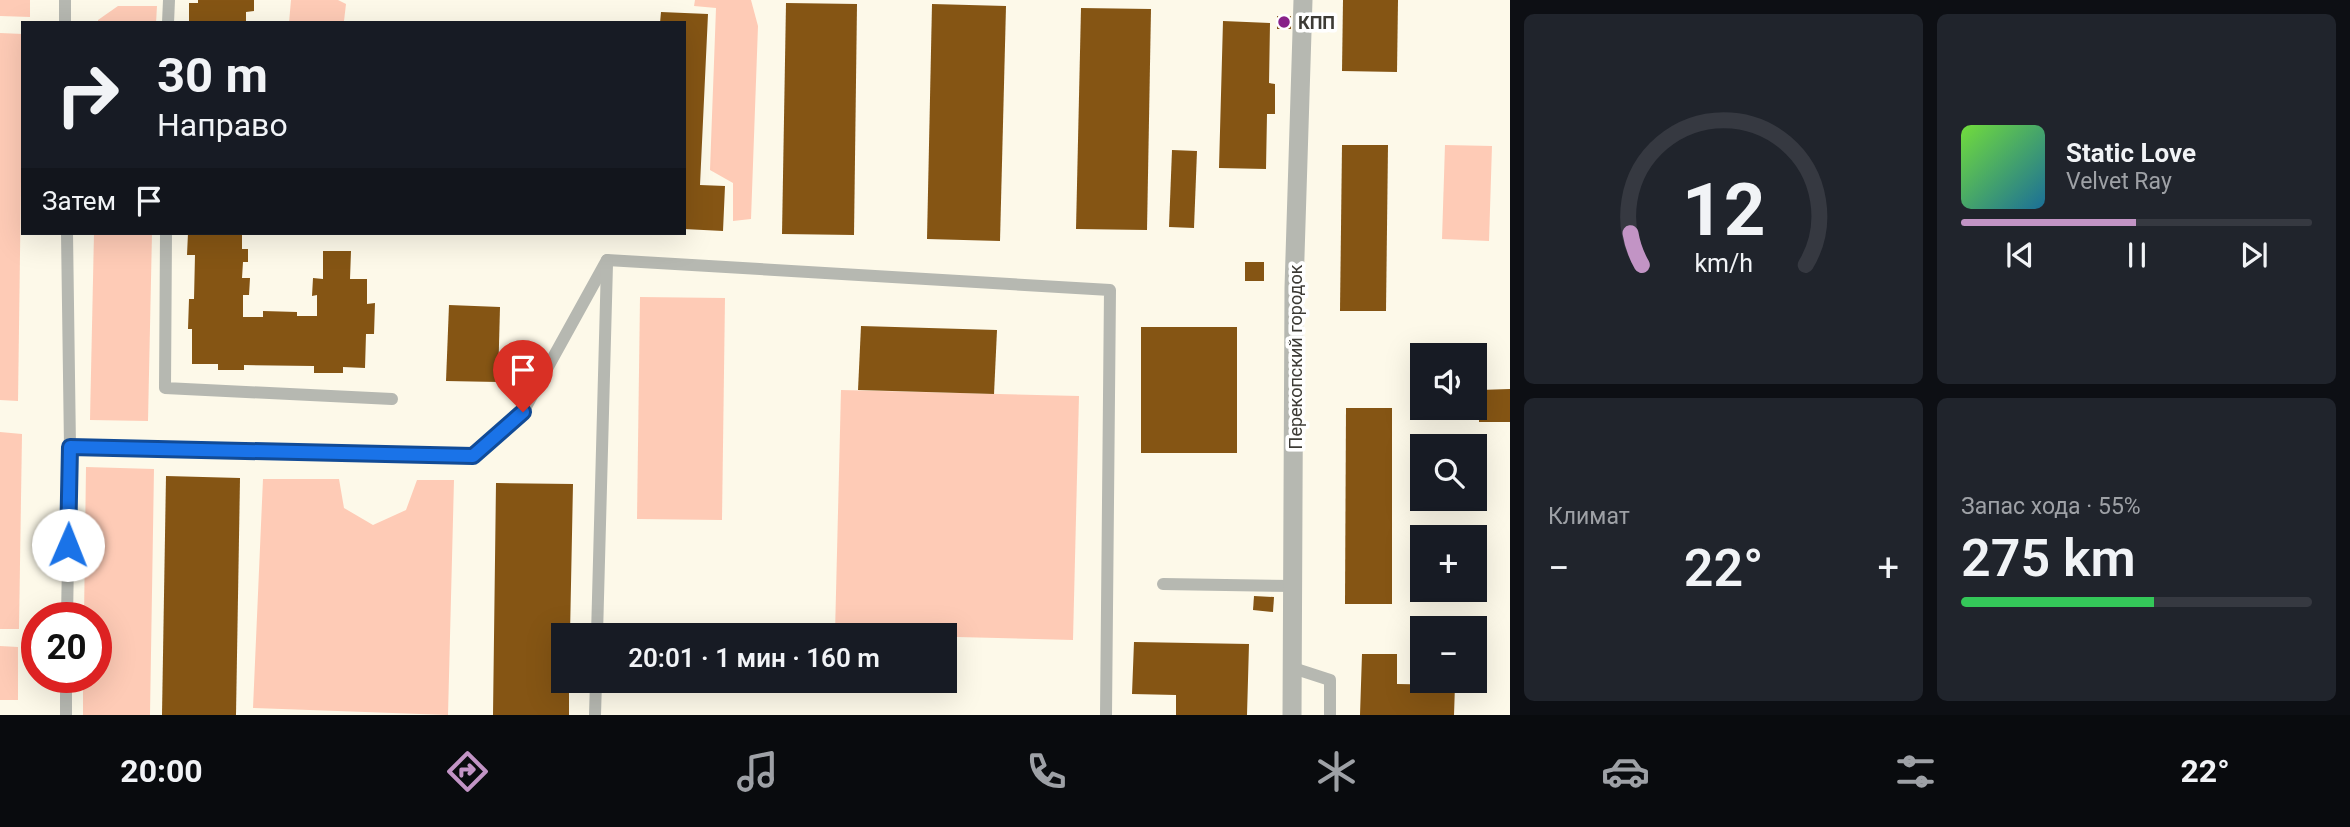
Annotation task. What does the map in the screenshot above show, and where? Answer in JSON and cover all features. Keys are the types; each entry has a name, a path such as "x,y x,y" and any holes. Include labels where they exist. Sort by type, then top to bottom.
{"street":[{"name":"Перекопский городок","path":"1292,715 1294,288 1303,0"}],"lane":[{"path":"65,0 65,21"},
{"path":"168,21 169,0"},
{"path":"67,235 70,447 67,602"},
{"path":"166,235 165,388 392,399"},
{"path":"70,447 473,456 523,412 607,260"},
{"path":"597,623 607,260"},
{"path":"607,260 1110,290 1106,715"},
{"path":"1163,584 1294,586"},
{"path":"1293,668 1330,680 1330,715"},
{"path":"66,693 66,715"},
{"path":"595,715 596,693"}],"shaded area":[{"path":"0,0 30,0 30,17 0,16"},
{"path":"291,0 338,0 346,4 344,21 289,21"},
{"path":"695,0 751,0 758,26 751,219 733,221 733,183 710,170 716,8 694,6"},
{"path":"118,6 157,6 156,21 98,20"},
{"path":"0,33 21,34 21,181 18,401 0,400"},
{"path":"1445,145 1492,146 1489,241 1442,239"},
{"path":"94,235 152,235 148,421 90,420"},
{"path":"640,297 725,298 722,520 637,519"},
{"path":"841,390 1079,396 1073,640 957,637 957,623 835,623"},
{"path":"0,432 22,434 19,629 0,629"},
{"path":"86,467 154,469 150,715 83,715 83,693 112,693 112,602 84,602"},
{"path":"263,479 339,479 344,508 373,525 406,510 417,480 454,480 448,715 253,708"},
{"path":"0,646 18,647 18,700 0,700"}],"building":[{"path":"198,0 254,0 254,11 246,12 246,21 189,21 189,3 198,3"},
{"path":"1343,0 1398,0 1397,72 1342,71"},
{"path":"786,3 857,4 854,235 782,234"},
{"path":"932,4 1006,6 1000,241 927,239"},
{"path":"1081,8 1151,9 1147,230 1076,229"},
{"path":"661,12 708,14 700,185 725,186 723,231 686,229 686,21 660,21"},
{"name":"КПП","path":"1277,16 1291,16 1291,29 1277,29"},
{"path":"1223,21 1270,23 1269,83 1275,84 1275,114 1267,114 1266,169 1219,168"},
{"path":"1342,145 1388,145 1386,311 1340,311"},
{"path":"1172,150 1197,151 1194,228 1169,227"},
{"path":"188,235 242,235 242,249 248,249 248,262 243,262 242,278 250,278 249,295 243,295 243,317 263,317 263,311 297,312 297,316 317,316 317,295 312,296 313,278 323,279 323,251 351,251 350,279 367,279 367,304 375,303 374,334 366,334 365,368 343,367 343,373 314,373 314,366 244,365 244,370 218,370 218,364 192,364 192,329 188,329 189,299 194,299 195,255 187,255"},
{"path":"1245,262 1264,262 1264,281 1245,281"},
{"path":"449,305 500,307 498,382 446,381"},
{"path":"861,326 997,330 994,394 858,390"},
{"path":"1141,327 1237,327 1237,453 1141,453"},
{"path":"1510,389 1510,422 1479,422 1487,420 1487,390"},
{"path":"1346,408 1392,408 1392,604 1345,604"},
{"path":"166,476 240,478 236,715 162,715"},
{"path":"496,483 573,484 570,623 551,623 551,693 569,693 569,715 493,715"},
{"path":"1254,596 1274,597 1273,612 1253,610"},
{"path":"1134,642 1249,644 1247,715 1176,715 1176,695 1132,694"},
{"path":"1362,654 1397,654 1397,684 1410,684 1410,693 1455,693 1454,715 1360,715"}],"place":[{"name":"КПП","path":"1284,22"}],"route":[{"path":"68,545 70,447 473,456 523,412"}]}
